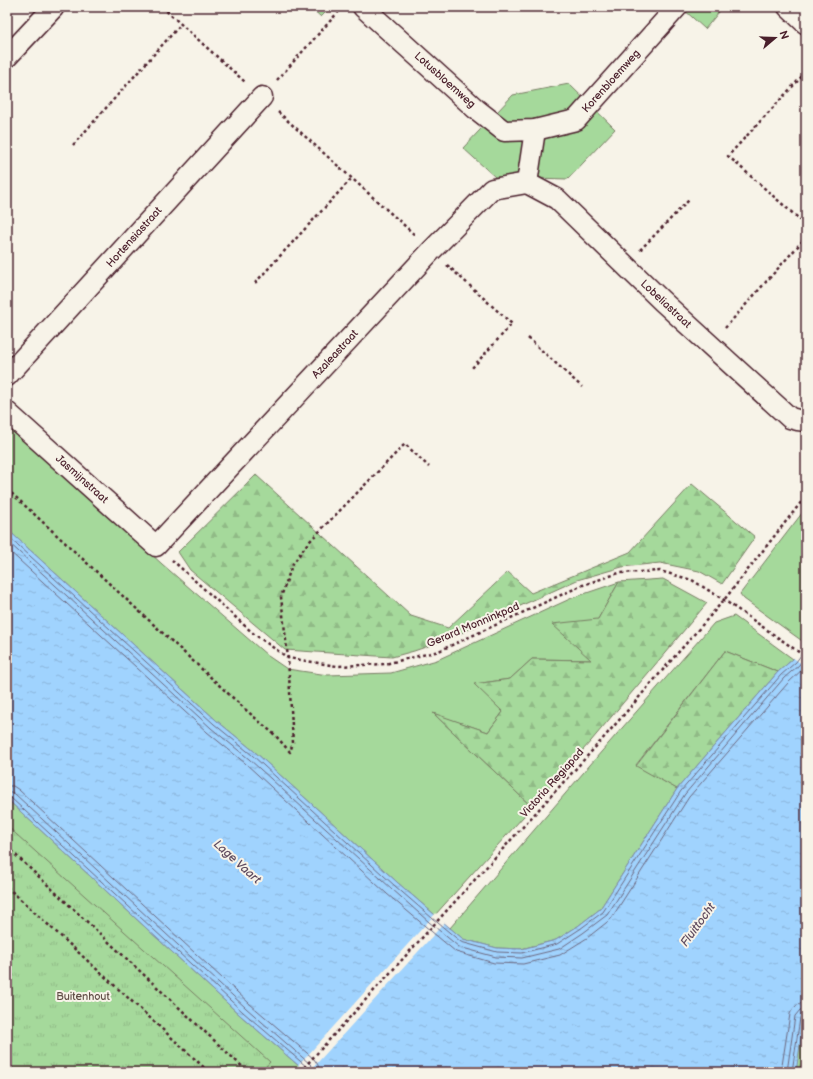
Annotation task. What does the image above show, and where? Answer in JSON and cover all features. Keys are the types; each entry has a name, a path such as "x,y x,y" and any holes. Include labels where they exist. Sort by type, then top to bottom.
{"street":[{"path":"7,57 54,7"},
{"name":"Lotusbloemweg","path":"363,7 476,109 504,131 535,130"},
{"name":"Korenbloemweg","path":"535,130 576,120 677,7"},
{"path":"788,7 806,24"},
{"name":"Hortensiastraat","path":"7,376 262,97"},
{"path":"527,183 535,130"},
{"name":"Azaleastraat","path":"156,546 431,251 492,189 527,183"},
{"name":"Lobeliastraat","path":"527,183 557,199 662,301 790,418 806,421"},
{"name":"Jasmijnstraat","path":"7,412 156,546"}],"path":[{"path":"162,7 512,324 471,369"},
{"path":"262,97 343,7"},
{"path":"72,145 181,24"},
{"path":"806,72 728,156 806,225"},
{"path":"255,283 352,178"},
{"path":"625,266 690,199"},
{"path":"709,344 806,237"},
{"path":"528,338 582,388"},
{"path":"7,490 246,710 275,734 290,752 293,744 288,658 281,598 292,565 307,544 405,444 429,467"},
{"name":"Victoria Regiapad","path":"300,1072 600,742 724,600 806,496"},
{"name":"Gerard Monninkpad","path":"156,546 254,634 288,658 337,666 385,664 439,651 583,585 619,573 660,570 692,580 724,600 806,657"},
{"path":"7,846 248,1072"},
{"path":"7,886 209,1072"}],"green space":[{"path":"310,7 331,7 321,17"},
{"path":"681,7 723,7 705,29"},
{"path":"569,84 615,129 568,179 495,177 463,148 513,95"},
{"path":"7,422 162,564 268,656 287,669 328,675 391,673 437,660 572,598 619,582 598,619 592,660 532,659 510,679 475,684 503,712 488,732 434,714 532,807 435,915 255,752 217,721 7,529"},
{"path":"256,475 411,616 448,628 508,572 531,593 630,552 692,484 755,537 722,584 699,571 660,563 622,567 577,580 446,640 392,657 285,650 190,570 178,552"},
{"path":"806,508 805,643 744,599 740,594"},
{"path":"663,579 707,603 591,741 532,807 433,713 488,732 503,712 474,684 510,679 532,659 591,660 552,624 598,619 619,582"},
{"path":"734,616 793,659 778,672 725,651 636,765 677,789 600,909 578,926 556,940 521,949 497,948 463,939 450,928 714,623"},
{"path":"725,651 778,672 677,789 636,766"},
{"name":"Buitenhout","path":"7,799 240,1015 306,1072 137,1072 7,947"},
{"name":"Buitenhout","path":"7,826 270,1062 261,1072 7,1072"},
{"path":"806,886 806,1072 783,1072"}],"water":[{"path":"7,529 217,721 255,752 398,883 463,939 497,948 522,949 556,940 578,926 600,909 677,789 778,672 793,659 806,641 806,1005 796,1072 306,1072 240,1015 7,799"}],"pier":[{"path":"803,642 806,645 806,667 792,657"},
{"path":"436,913 446,921 309,1072 303,1072 297,1067"}],"water label":[{"name":"Lage Vaart","path":"237,862"},
{"name":"Fluittocht","path":"698,925"}]}
